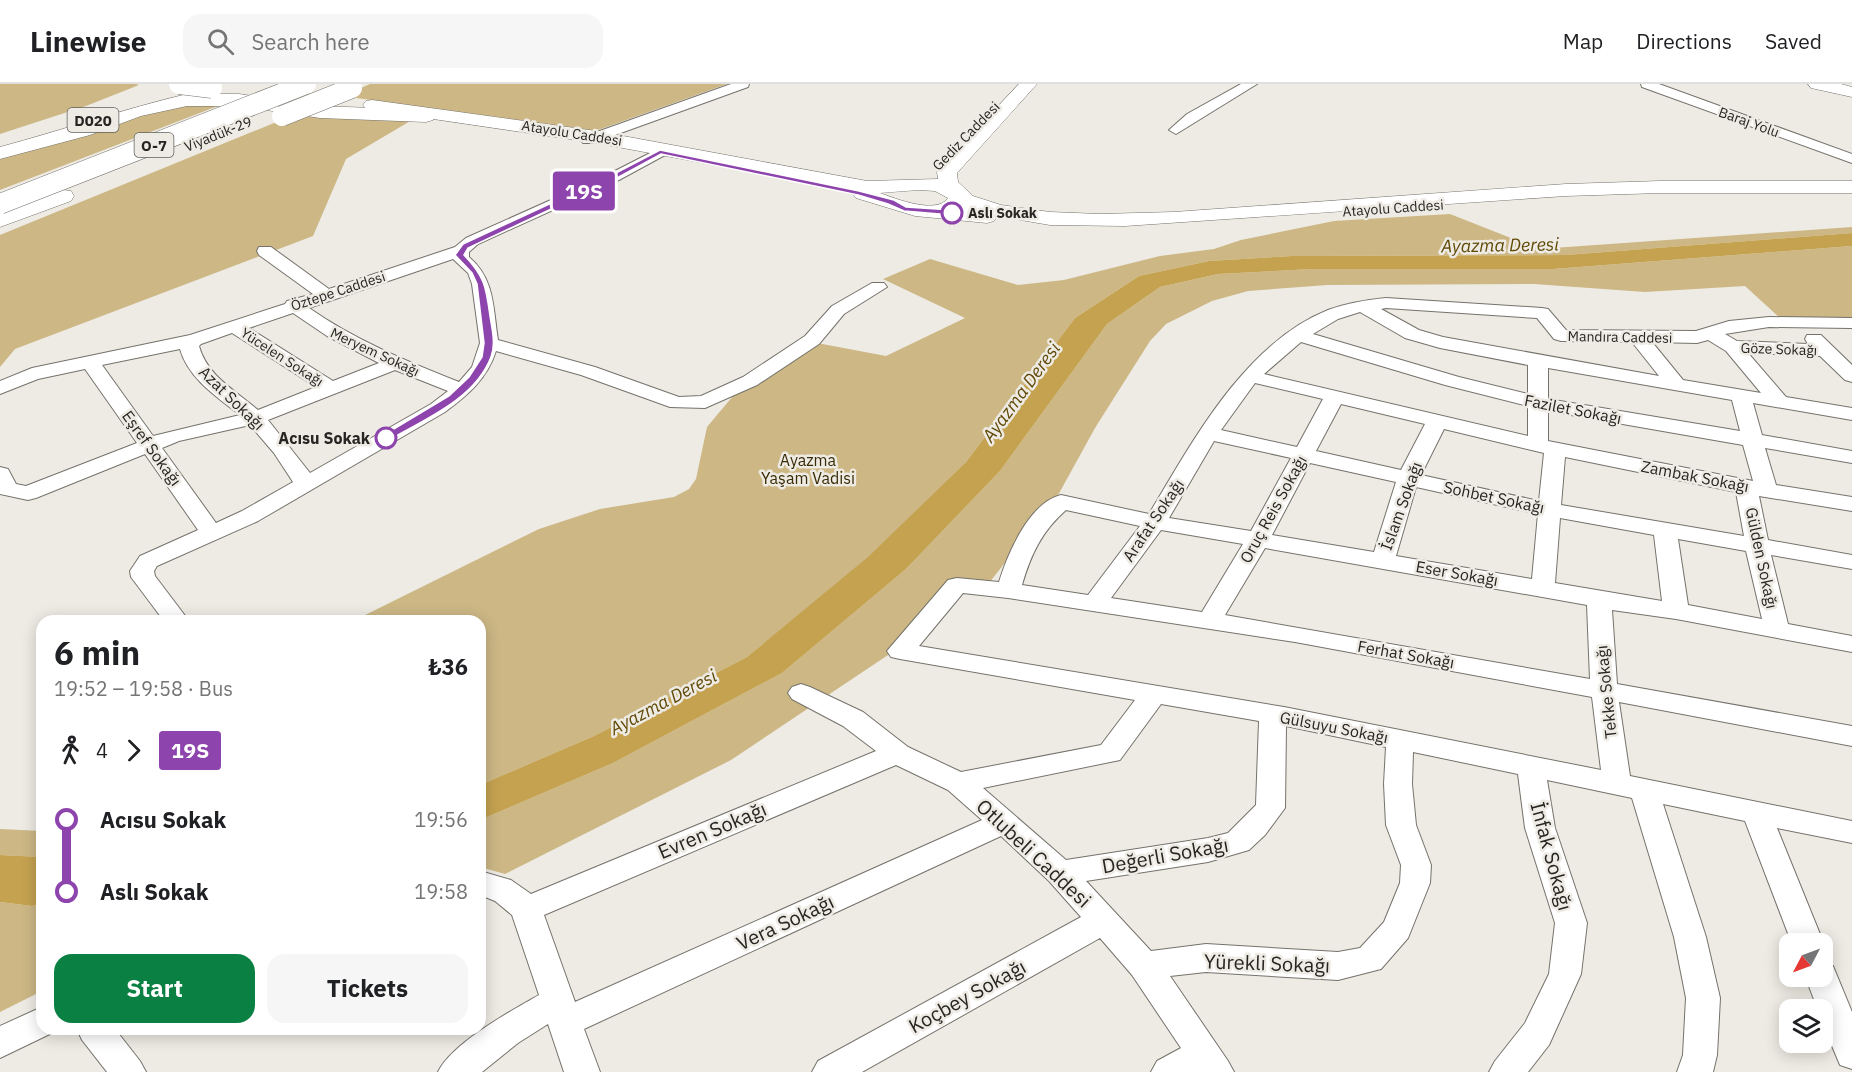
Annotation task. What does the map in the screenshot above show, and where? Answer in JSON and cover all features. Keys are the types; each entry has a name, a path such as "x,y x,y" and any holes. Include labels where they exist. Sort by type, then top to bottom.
{"highway":[{"path":"181,84 218,86 372,105"},
{"name":"D020","path":"0,147 131,107 181,84"},
{"path":"276,84 372,105"},
{"path":"42,188 286,84"},
{"name":"Viyadük-29","path":"0,204 306,84"},
{"path":"1817,84 1852,92"},
{"path":"1846,84 1852,85"},
{"path":"269,121 347,85"},
{"name":"Viyadük-29","path":"0,220 347,85"},
{"path":"218,86 426,116"},
{"path":"0,139 114,103 140,91"},
{"path":"0,153 83,131 135,112 187,100 239,100 320,112 426,116"},
{"path":"63,196 141,170"}],"main road":[{"name":"Gediz Caddesi","path":"913,185 933,171 1017,84"},
{"name":"Gediz Caddesi","path":"956,193 948,183 947,172 1028,84"},
{"name":"Atayolu Caddesi","path":"372,105 592,138 867,187 935,185 956,193 976,205 1005,212 1109,221 1566,190 1660,187 1852,187"},
{"name":"Atayolu Caddesi","path":"426,116 592,138 809,182 891,202 904,209 1042,223 1131,227 1573,196 1852,194"},
{"path":"891,202 891,194 913,185"},
{"path":"934,211 952,206 957,202 956,193"}],"street":[{"path":"592,138 743,84"},
{"path":"1176,130 1192,117 1251,84"},
{"name":"Baraj Yolu","path":"1647,84 1852,159"},
{"name":"Öztepe Caddesi","path":"0,388 32,374 194,340 293,305 461,251 472,242 614,177 660,152"},
{"path":"264,251 325,295"},
{"path":"172,615 143,577 144,566 154,557 250,516 438,408 462,390 481,368 489,343 482,284 475,272 461,259 461,251"},
{"path":"489,343 588,371 677,403 705,402 750,381 812,340 838,310 878,287"},
{"name":"Mandıra Caddesi","path":"1250,376 1276,352 1331,315 1362,306 1386,303 1542,313 1561,335 1697,338 1729,327 1769,322 1852,323"},
{"name":"Meryem Sokağı","path":"293,305 337,336 394,364 462,390"},
{"path":"1362,306 1412,334 1440,342 1538,361 1852,414"},
{"path":"1797,323 1852,376"},
{"name":"Yücelen Sokağı","path":"233,326 330,388"},
{"path":"1710,333 1733,347 1780,402"},
{"path":"1561,335 1581,368"},
{"name":"Fazilet Sokağı","path":"1300,336 1538,404 1852,457"},
{"path":"1639,338 1676,384"},
{"name":"Azat Sokağı","path":"194,340 189,346 190,352 200,368 255,418 299,472 305,483"},
{"name":"Göze Sokağı","path":"1733,347 1825,350"},
{"path":"1538,361 1538,404 1546,446 1551,510 1543,588"},
{"name":"Eşref Sokağı","path":"91,363 212,533"},
{"path":"2,485 28,493 188,432 255,418 394,364"},
{"path":"1208,434 1250,376"},
{"name":"Zambak Sokağı","path":"1250,376 1546,446 1756,488 1852,504"},
{"name":"Oruç Reis Sokağı","path":"1210,620 1258,539 1335,396"},
{"name":"Gülden Sokağı","path":"1741,396 1753,441 1757,546 1777,629"},
{"name":"İslam Sokağı","path":"1383,560 1408,478 1437,421"},
{"name":"Sohbet Sokağı","path":"1208,434 1551,510 1852,562"},
{"name":"Arafat Sokağı","path":"1094,604 1155,522 1208,434"},
{"name":"Eser Sokağı","path":"1008,590 1022,546 1044,517 1061,502 1155,522 1543,588 1599,600 1677,611 1852,644"},
{"path":"1665,530 1677,611"},
{"name":"Ferhat Sokağı","path":"957,585 1008,590 1210,620 1852,736"},
{"name":"Gülsuyu Sokağı","path":"957,585 900,651 1273,714 1852,831"},
{"name":"Tekke Sokağı","path":"1599,600 1604,690 1630,787 1690,937 1703,998 1700,1055 1695,1072"},
{"name":"Otlubeli Caddesi","path":"801,693 853,719 898,754 958,783 1004,822 1060,873 1144,965 1210,1063"},
{"path":"958,783 1110,753 1154,694"},
{"name":"Değerli Sokağı","path":"1060,873 1208,850 1238,842 1256,827 1270,808 1273,714"},
{"name":"Yürekli Sokağı","path":"1144,965 1206,958 1338,966 1370,959 1397,929 1415,882 1416,865 1401,825 1398,784 1400,740"},
{"name":"Evren Sokağı","path":"526,909 864,766 898,754"},
{"name":"İnfak Sokağı","path":"1507,1072 1538,1034 1565,974 1571,923 1540,828 1532,767"},
{"path":"1756,812 1804,933"},
{"name":"Vera Sokağı","path":"456,1072 506,1032 562,1011 1004,822"},
{"path":"486,885 503,889 526,909 582,1072"},
{"name":"Koçbey Sokağı","path":"830,1072 1104,920"},
{"path":"1825,987 1852,1054"},
{"path":"0,1042 36,1025"},
{"path":"99,1035 128,1072"},
{"path":"1169,1072 1210,1063"}],"green space":[{"path":"0,84 139,85 86,106 0,134"},
{"path":"370,84 727,84 598,130 583,131 343,96"},
{"path":"223,104 0,190 0,155 180,105"},
{"path":"296,114 412,120 346,159 313,236 15,349 0,367 0,235"},
{"name":"Ayazma Yaşam Vadisi","path":"1450,214 1539,249 1852,227 1852,233 1566,255 1292,256 1209,261 1139,276 1075,318 966,462 869,557 747,657 594,736 486,782 486,615 365,615 539,529 600,509 674,497 689,489 696,479 707,427 733,396 750,381 817,343 886,356 965,318 883,279 930,259 1018,285 1064,280 1160,256 1214,249 1241,240 1334,221"},
{"path":"1852,246 1852,319 1781,319 1745,286 1645,292 1534,284 1327,285 1248,291 1212,301 1166,324 1150,341 1095,428 1057,497 989,583 956,580 894,651 731,760 505,874 486,869 486,817 613,763 782,673 906,569 1000,471 1107,324 1160,287 1218,274 1312,269 1553,269"},
{"path":"0,829 36,831 36,857 0,855"},
{"path":"0,902 36,905 36,994 0,1012"}],"water":[{"name":"Ayazma Deresi","path":"1852,233 1852,246 1553,269 1312,269 1218,274 1160,287 1107,324 1000,471 906,569 782,673 613,763 486,817 486,782 594,736 747,657 868,557 966,462 1075,318 1139,276 1209,261 1292,256 1566,255"},
{"path":"0,855 36,857 36,905 0,902"}],"bus line":[{"name":"19S","path":"386,438 453,398 473,379 486,357 489,343 482,284 475,272 459,255 465,246 614,177 660,152 859,193 913,211 952,213"}],"place":[{"name":"Aslı Sokak","path":"952,213"},
{"name":"Acısu Sokak","path":"386,438"}]}
